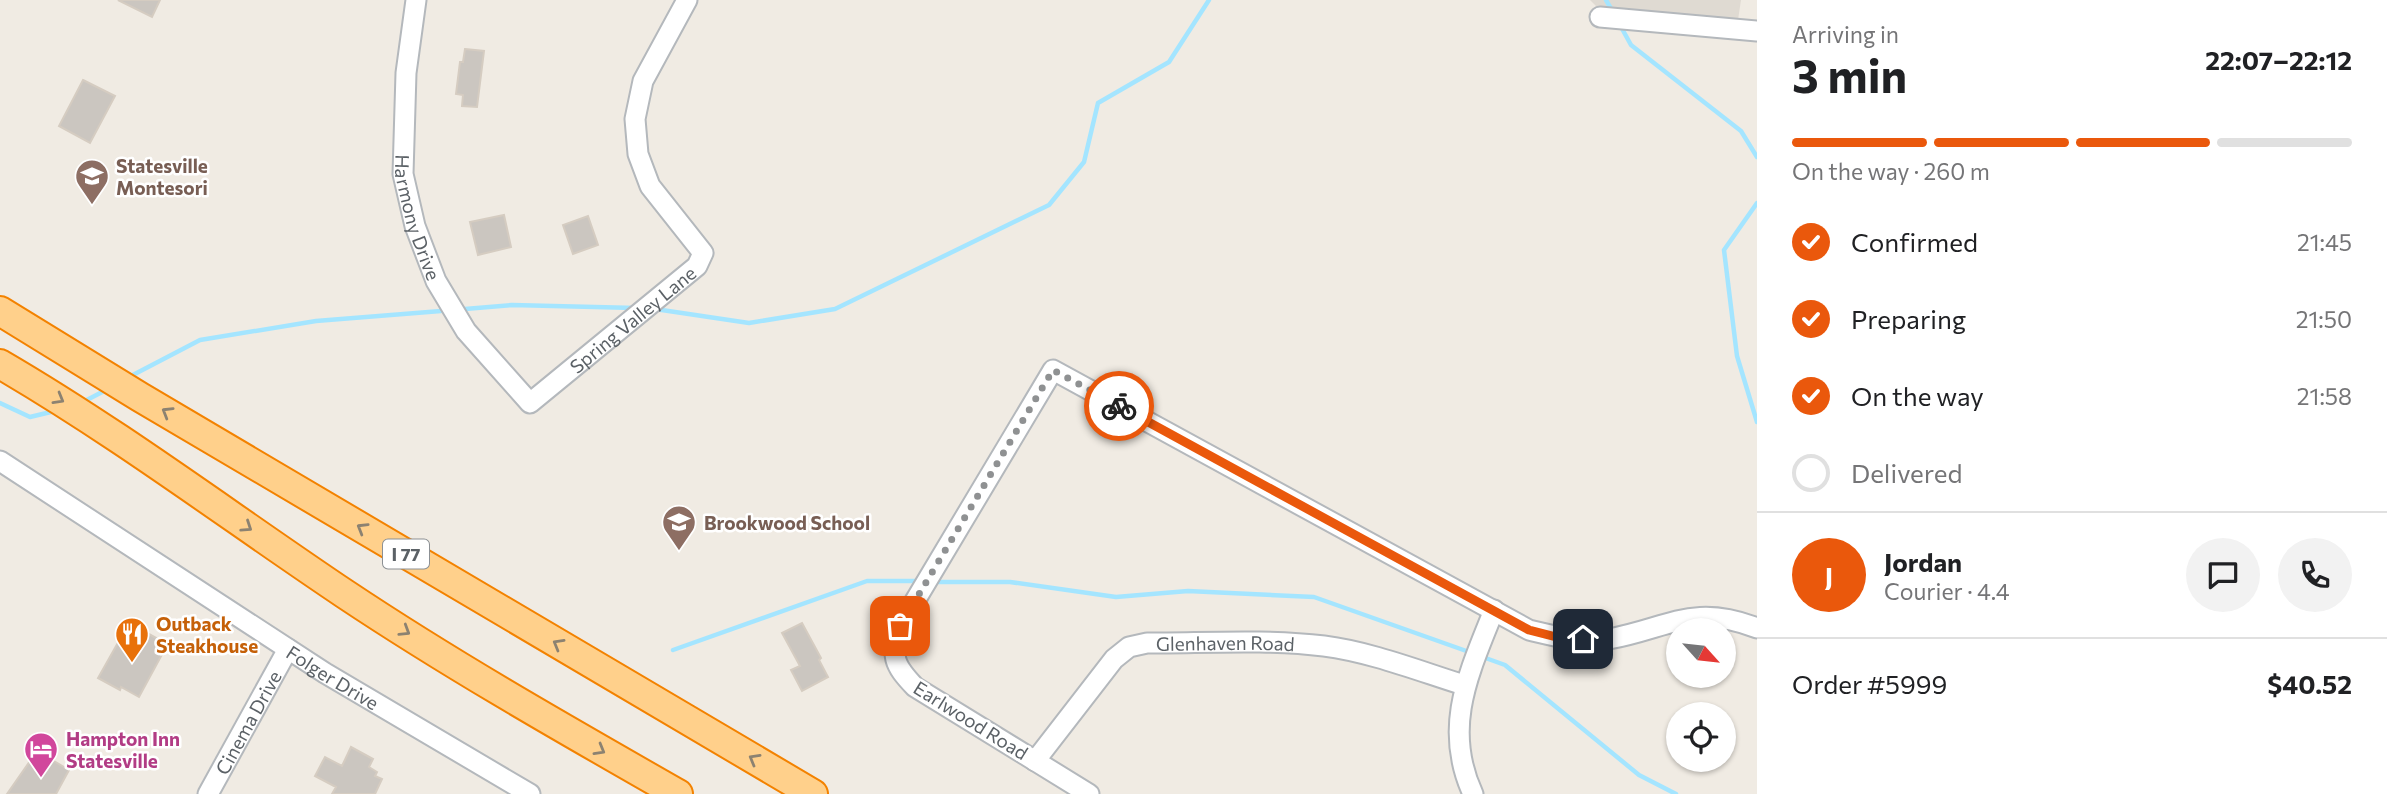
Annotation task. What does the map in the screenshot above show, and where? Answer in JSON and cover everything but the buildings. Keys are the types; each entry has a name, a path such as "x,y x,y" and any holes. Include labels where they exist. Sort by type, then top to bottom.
{"highway":[{"name":"I 77","path":"0,311 152,404 813,794"},
{"path":"0,364 73,407 347,595 552,723 678,794"}],"street":[{"name":"Harmony Drive","path":"416,0 407,73 403,174 415,226 436,281 466,331 530,403"},
{"name":"Spring Valley Lane","path":"530,403 697,266 703,253 649,186 638,154 635,120 643,81 687,0"},
{"path":"1600,17 1757,31"},
{"name":"Earlwood Road","path":"1089,794 915,687 899,670 894,648 900,626 1053,370 1494,610"},
{"name":"Folger Drive","path":"0,461 288,649 530,794"},
{"path":"1473,794 1463,773 1459,729 1464,685 1494,610 1529,630 1568,640 1608,639 1676,620 1707,617 1738,621 1757,628"},
{"name":"Glenhaven Road","path":"1035,761 1114,659 1129,647 1147,643 1291,643 1327,646 1464,685"},
{"name":"Cinema Drive","path":"208,794 288,649"}],"shaded area":[{"path":"1590,0 1741,0 1738,20 1596,6"}],"waterway":[{"path":"655,309 749,323 835,309 1049,205 1084,162 1098,103 1169,62 1209,0"},
{"path":"1606,0 1613,12"},
{"path":"1620,25 1631,45 1741,131 1757,157"},
{"path":"1757,203 1724,250 1737,356 1757,422"},
{"path":"465,309 512,305 636,308"},
{"path":"129,377 200,340 316,321 441,311"},
{"path":"83,402 106,390"},
{"path":"0,403 30,417 55,411"},
{"path":"673,650 867,581 919,581"},
{"path":"935,582 1010,582 1116,597 1188,591 1314,597 1472,653"},
{"path":"1480,656 1505,665 1639,775 1676,794"}],"way so far":[{"path":"900,626 1053,370 1119,406"}],"place":[{"name":"Statesville Montesori","path":"92,206"},
{"name":"Brookwood School","path":"679,552"},
{"name":"Outback Steakhouse","path":"132,664"},
{"name":"Hampton Inn Statesville","path":"41,779"}],"route":[{"path":"1119,406 1529,630 1568,640 1583,639"}]}
